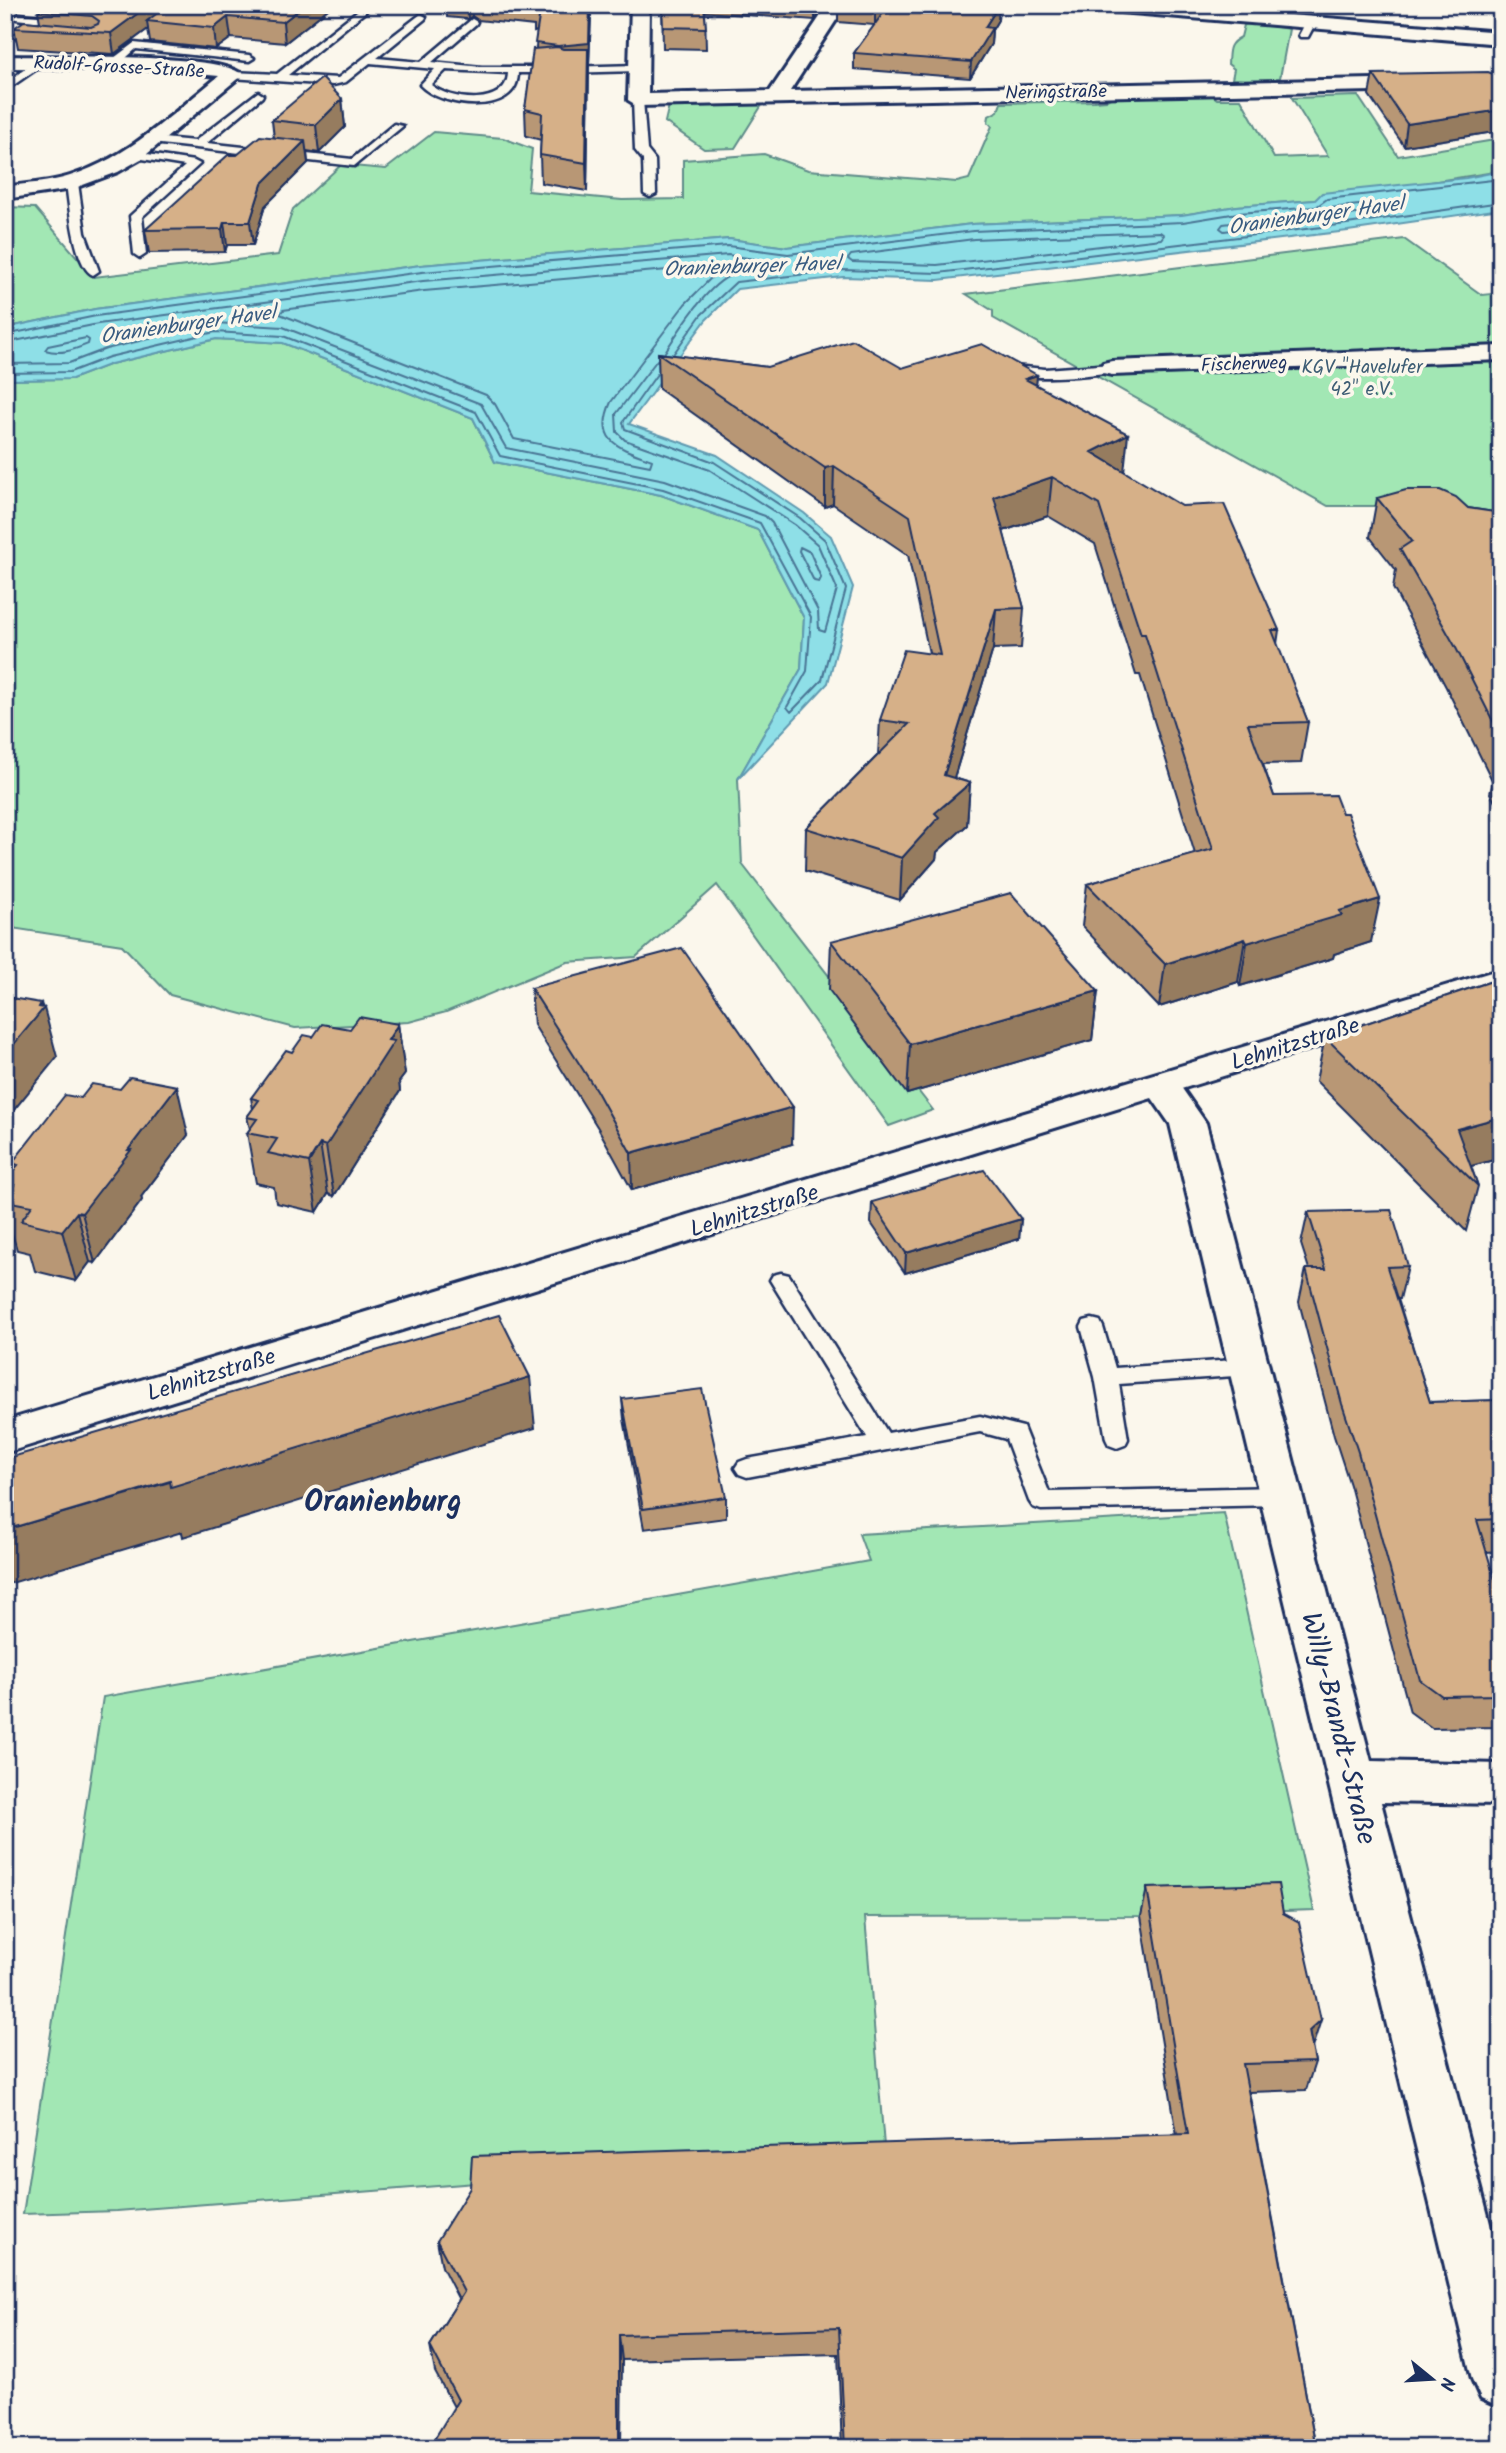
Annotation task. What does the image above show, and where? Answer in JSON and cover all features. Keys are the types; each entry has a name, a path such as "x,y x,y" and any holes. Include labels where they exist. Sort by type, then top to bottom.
{"street":[{"path":"638,100 640,5"},
{"path":"777,96 837,5"},
{"path":"1096,5 1236,11 1308,29 1501,38"},
{"name":"Rudolf-Grosse-Straße","path":"5,62 179,66 225,71 232,75"},
{"path":"5,193 72,183 111,169 134,155 232,75"},
{"name":"Neringstraße","path":"638,100 1447,84"},
{"name":"Fischerweg","path":"1112,368 1501,353"},
{"name":"Lehnitzstraße","path":"5,1437 1501,979"},
{"name":"Willy-Brandt-Straße","path":"1161,1085 1188,1123 1501,2379"},
{"path":"1353,1781 1501,1784"}],"lane":[{"path":"5,26 38,5"},
{"path":"279,77 362,10"},
{"path":"20,17 83,23"},
{"path":"232,75 333,82 342,80 421,17"},
{"path":"422,65 472,22"},
{"path":"5,34 56,39"},
{"path":"114,63 150,34"},
{"path":"134,46 249,58"},
{"path":"368,60 513,71 638,68"},
{"path":"5,88 42,62"},
{"path":"443,67 425,85 442,98 466,100 491,99 508,91 513,82 513,71"},
{"path":"197,145 258,95"},
{"path":"638,100 641,150 649,160 650,194"},
{"path":"152,140 354,163 398,126"},
{"path":"134,155 194,164 136,216 140,254"},
{"path":"72,183 79,233 93,271"},
{"path":"1014,370 1045,373 1112,368"},
{"path":"781,1280 882,1442"},
{"path":"1092,1327 1106,1377 1117,1439"},
{"path":"1106,1377 1250,1367"},
{"path":"747,1468 980,1424 1015,1433 1041,1501 1282,1496"}],"green space":[{"path":"1253,23 1289,29 1280,78 1277,78 1276,83 1232,79 1234,69 1228,64 1230,48 1233,42 1241,37 1244,25"},
{"path":"1207,91 1217,99 1241,99 1274,158 1328,156 1292,98 1358,96 1398,156 1501,139 1501,171 1315,200 1237,206 1182,215 972,224 787,247 729,239 421,265 95,309 5,328 5,207 35,208 94,277 278,255 293,209 341,165 386,169 434,132 503,138 532,149 528,191 622,200 683,199 683,160 764,154 808,170 957,182 969,179 992,126 988,122 989,116 998,111 1001,103 1094,101 1112,97"},
{"path":"669,105 762,105 735,148 704,149 665,122"},
{"name":"KGV \"Havelufer 42\" e.V.","path":"1404,239 1482,295 1501,293 1501,528 1382,506 1328,506 993,318 993,311 966,294"},
{"path":"216,339 283,343 473,418 495,462 661,495 758,530 804,618 801,669 738,779 742,864 933,1110 889,1126 717,885 636,957 567,962 446,1012 409,1022 295,1028 170,995 122,945 5,927 5,380 72,379 111,364"},
{"path":"1224,1513 1314,1910 1141,1916 865,1917 886,2170 476,2183 117,2211 23,2214 103,1697 869,1561 859,1534"}],"water":[{"name":"Oranienburger Havel","path":"1501,171 1501,209 1348,231 938,280 843,277 737,289 706,320 629,424 717,455 804,513 831,536 853,587 828,683 738,779 801,669 804,618 758,530 661,495 495,462 473,418 283,343 216,339 111,364 72,379 5,380 5,328 95,309 421,265 729,239 787,247 972,224 1182,215 1237,206 1315,200 1322,193 1466,178"}],"building":[{"path":"47,5 104,10 112,5 149,5 111,33 14,28 24,21 91,27 98,24 99,21 92,16 38,11"},
{"path":"168,5 305,5 283,22 228,17 214,28 147,21"},
{"path":"530,5 590,5 589,43 558,46 535,43 540,11 533,11 533,6"},
{"path":"662,5 704,5 706,28 663,27"},
{"path":"889,5 999,5 985,27 992,28 971,62 854,53"},
{"path":"533,49 588,49 586,163 540,155 542,113 525,109"},
{"path":"1488,72 1501,77 1501,110 1407,124 1373,74"},
{"path":"322,78 342,99 316,125 272,120"},
{"path":"260,136 305,141 262,184 250,222 224,222 222,229 145,230 228,155 237,155"},
{"path":"853,340 902,368 982,344 1037,375 1025,379 1128,434 1092,452 1182,506 1224,504 1279,630 1272,630 1308,722 1248,724 1274,796 1335,795 1342,813 1347,813 1380,899 1339,911 1342,915 1247,943 1245,939 1165,964 1087,884 1213,849 1145,634 1141,634 1099,505 1052,477 994,497 1024,608 996,609 944,775 970,783 935,813 939,817 902,858 806,828 909,724 880,720 904,650 940,655 910,516 834,466 825,468 658,353 767,367"},
{"path":"1406,490 1440,490 1456,497 1468,508 1501,513 1501,737 1455,646 1400,549 1412,541 1377,498"},
{"path":"1011,893 1098,991 910,1044 831,941"},
{"path":"682,948 793,1107 631,1153 596,1090 531,988"},
{"path":"1501,978 1501,1117 1457,1129 1478,1186 1325,1037"},
{"path":"5,997 41,1003 39,1007 44,1008 5,1055"},
{"path":"359,1017 398,1024 388,1040 394,1041 326,1146 320,1144 309,1162 268,1153 277,1139 247,1133 257,1119 247,1117 259,1100 251,1098 286,1050 292,1052 304,1035 313,1037 322,1024 350,1029"},
{"path":"130,1077 177,1086 82,1213 77,1212 62,1231 21,1221 32,1206 5,1201 5,1196 14,1185 5,1181 18,1165 12,1163 65,1095 81,1098 92,1084 120,1089"},
{"path":"984,1170 1021,1219 906,1253 872,1202"},
{"path":"1391,1210 1408,1266 1387,1267 1430,1402 1501,1400 1501,1519 1477,1520 1501,1600 1501,1695 1442,1696 1420,1680 1306,1269 1326,1269 1308,1212"},
{"path":"499,1315 530,1377 171,1487 170,1481 5,1530 5,1459"},
{"path":"702,1389 726,1497 643,1509 622,1399"},
{"path":"1278,1884 1283,1913 1299,1922 1321,2020 1309,2031 1315,2062 1243,2064 1316,2448 845,2448 839,2328 619,2335 619,2448 429,2448 458,2400 430,2346 464,2292 437,2241 470,2188 472,2156 1188,2134 1147,1888"}],"district":[{"name":"Oranienburg","path":"383,1501"}]}
